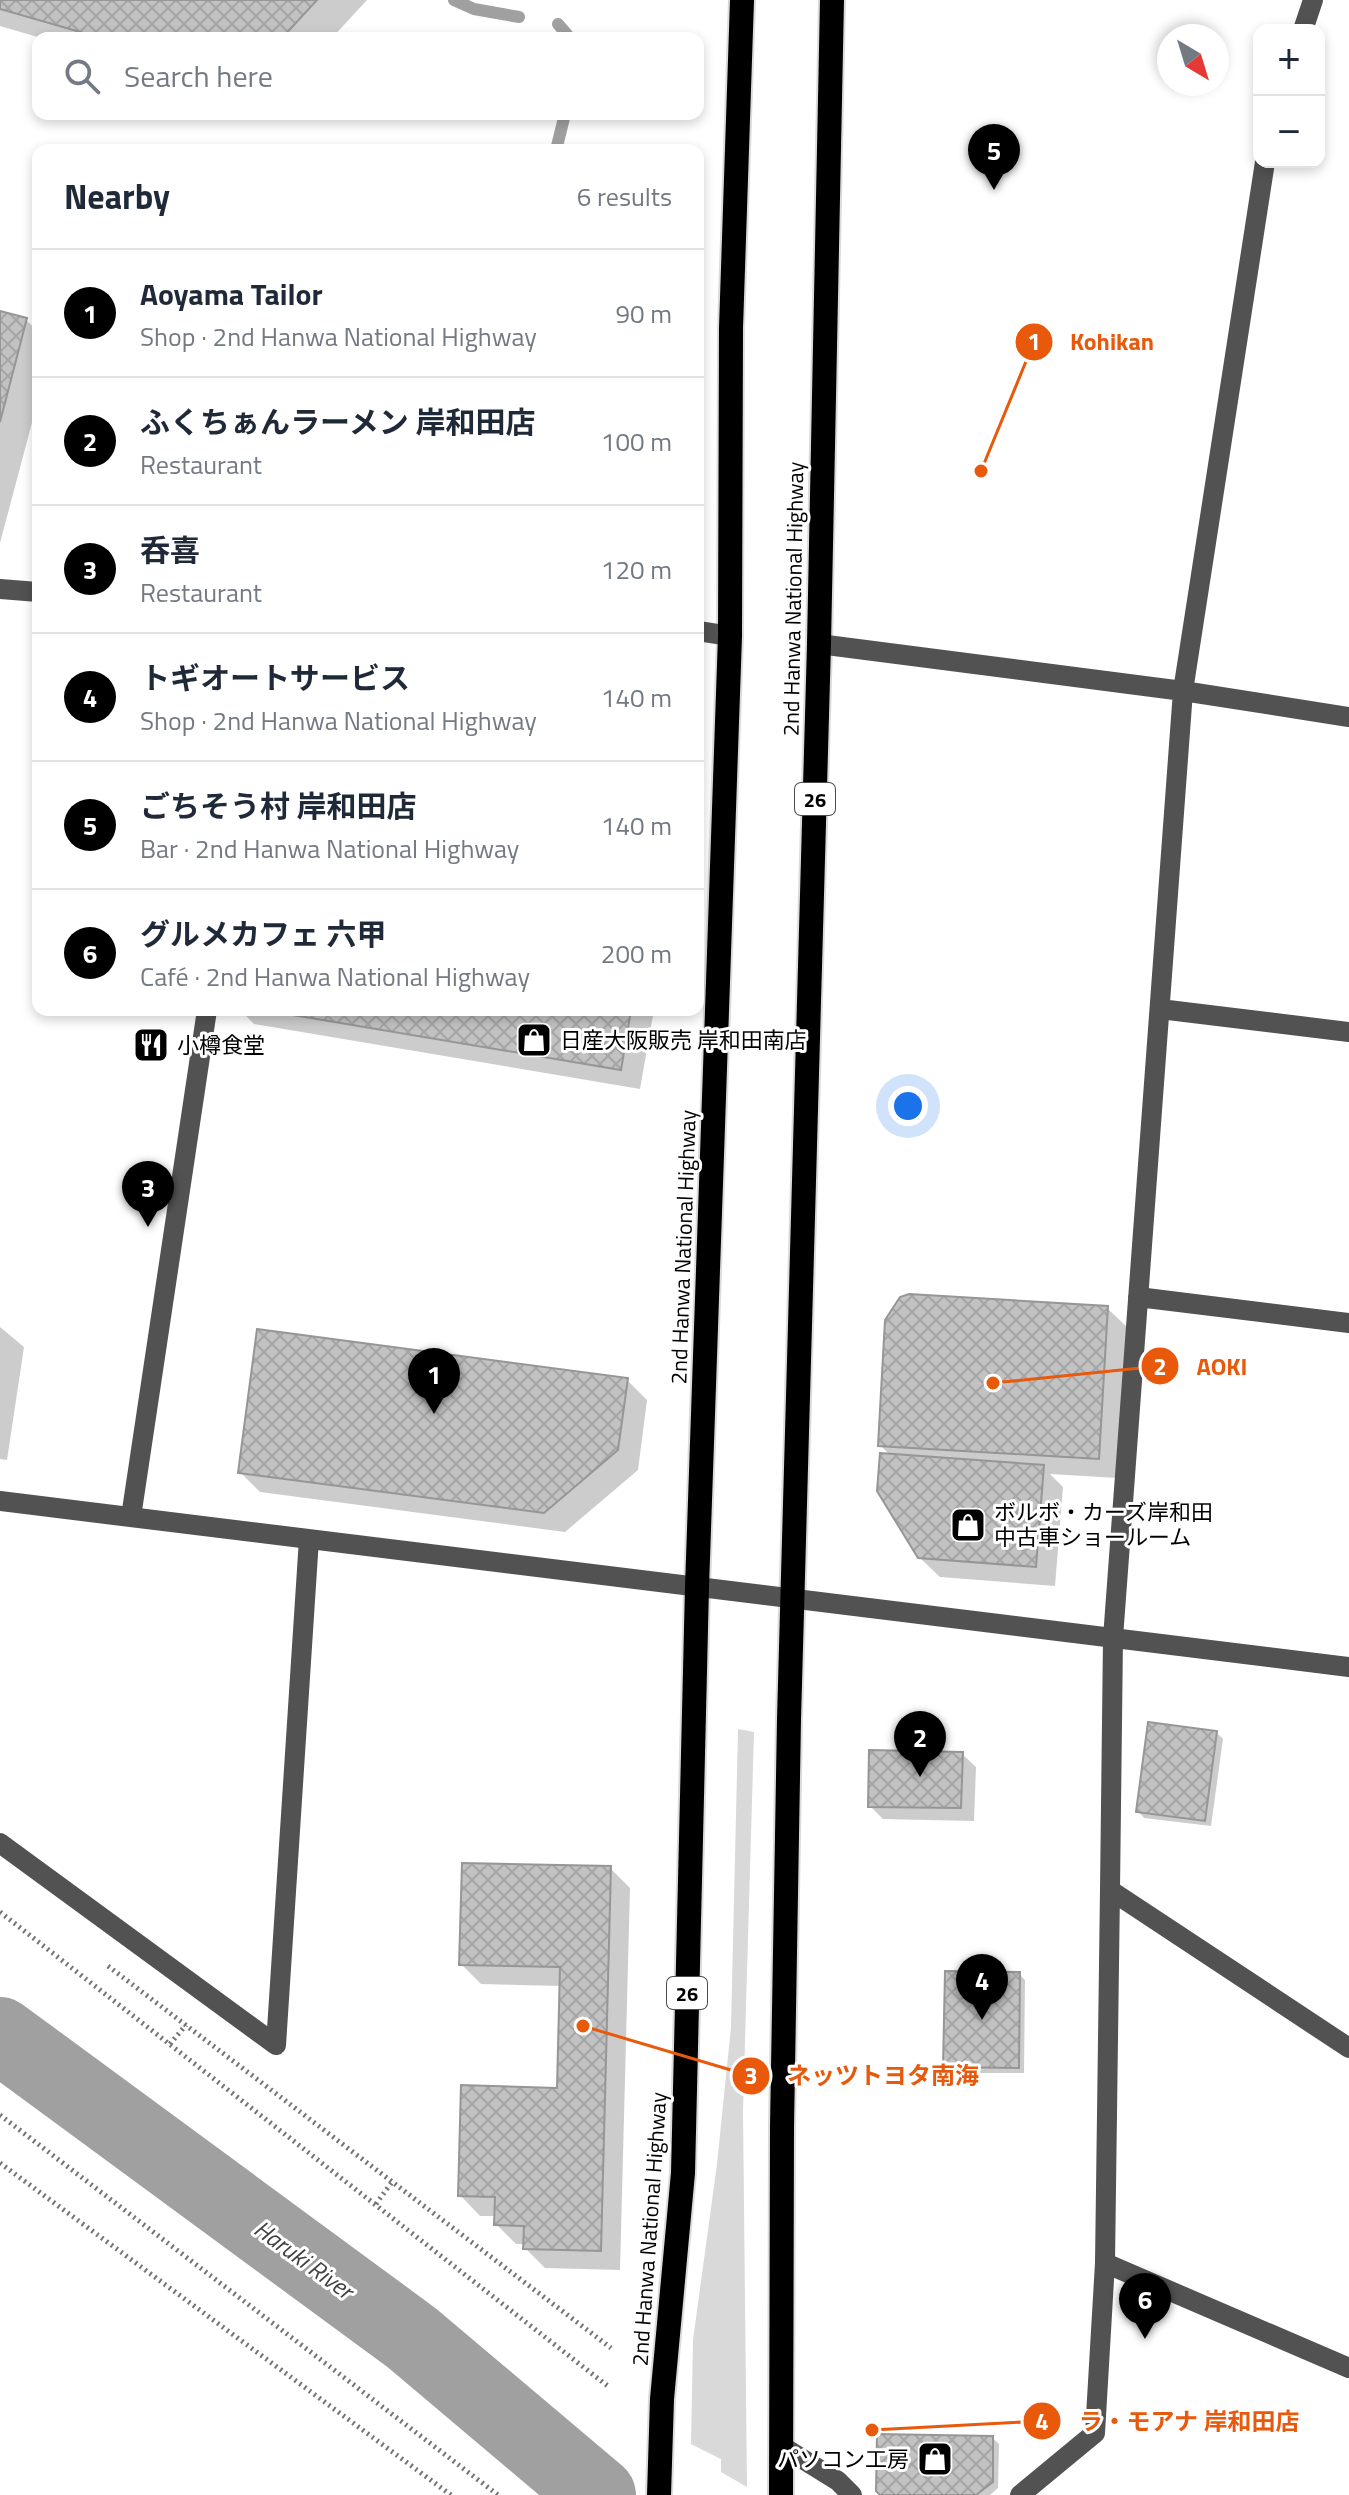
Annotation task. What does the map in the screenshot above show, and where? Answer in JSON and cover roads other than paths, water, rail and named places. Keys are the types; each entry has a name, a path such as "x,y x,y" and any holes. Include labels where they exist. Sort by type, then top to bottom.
{"highway":[{"name":"2nd Hanwa National Highway","path":"659,2495 662,2399 683,2173 697,1587 730,636 731,328 742,0"},
{"name":"2nd Hanwa National Highway","path":"781,2495 783,2096 792,1599 819,644 832,0"}],"street":[{"path":"1305,24 1313,0"},
{"path":"1020,2495 1095,2433 1105,2263 1113,1638 1183,691 1264,168"},
{"path":"0,589 32,592"},
{"path":"704,632 730,636"},
{"path":"819,644 1183,691 1349,717"},
{"path":"1160,1009 1349,1032"},
{"path":"131,1517 206,1016"},
{"path":"1138,1297 1349,1323"},
{"path":"0,1501 1349,1667"},
{"path":"0,1843 276,2045 309,1539"},
{"path":"1110,1890 1349,2048"},
{"path":"1105,2263 1349,2368"},
{"path":"780,2445 838,2481 852,2495"}],"waterway":[{"path":"454,0 474,9 519,17"},
{"path":"558,24 565,32"},
{"path":"558,144 564,120"},
{"name":"Haruki River","path":"0,2035 412,2338 598,2495"}],"place":[{"name":"ごちそう村 岸和田店","path":"994,190"},
{"name":"Kohikan","path":"981,471"},
{"name":"日産大阪販売 岸和田南店","path":"534,1040"},
{"name":"小樽食堂","path":"151,1045"},
{"name":"呑喜","path":"148,1227"},
{"name":"AOKI","path":"993,1383"},
{"name":"Aoyama Tailor","path":"434,1414"},
{"name":"ボルボ・カーズ岸和田 中古車ショールーム","path":"968,1525"},
{"name":"ふくちぁんラーメン 岸和田店","path":"920,1777"},
{"name":"トギオートサービス","path":"982,2020"},
{"name":"ネッツトヨタ南海","path":"583,2026"},
{"name":"グルメカフェ 六甲","path":"1145,2339"},
{"name":"ラ・モアナ 岸和田店","path":"872,2430"},
{"name":"パソコン工房","path":"935,2459"}]}
